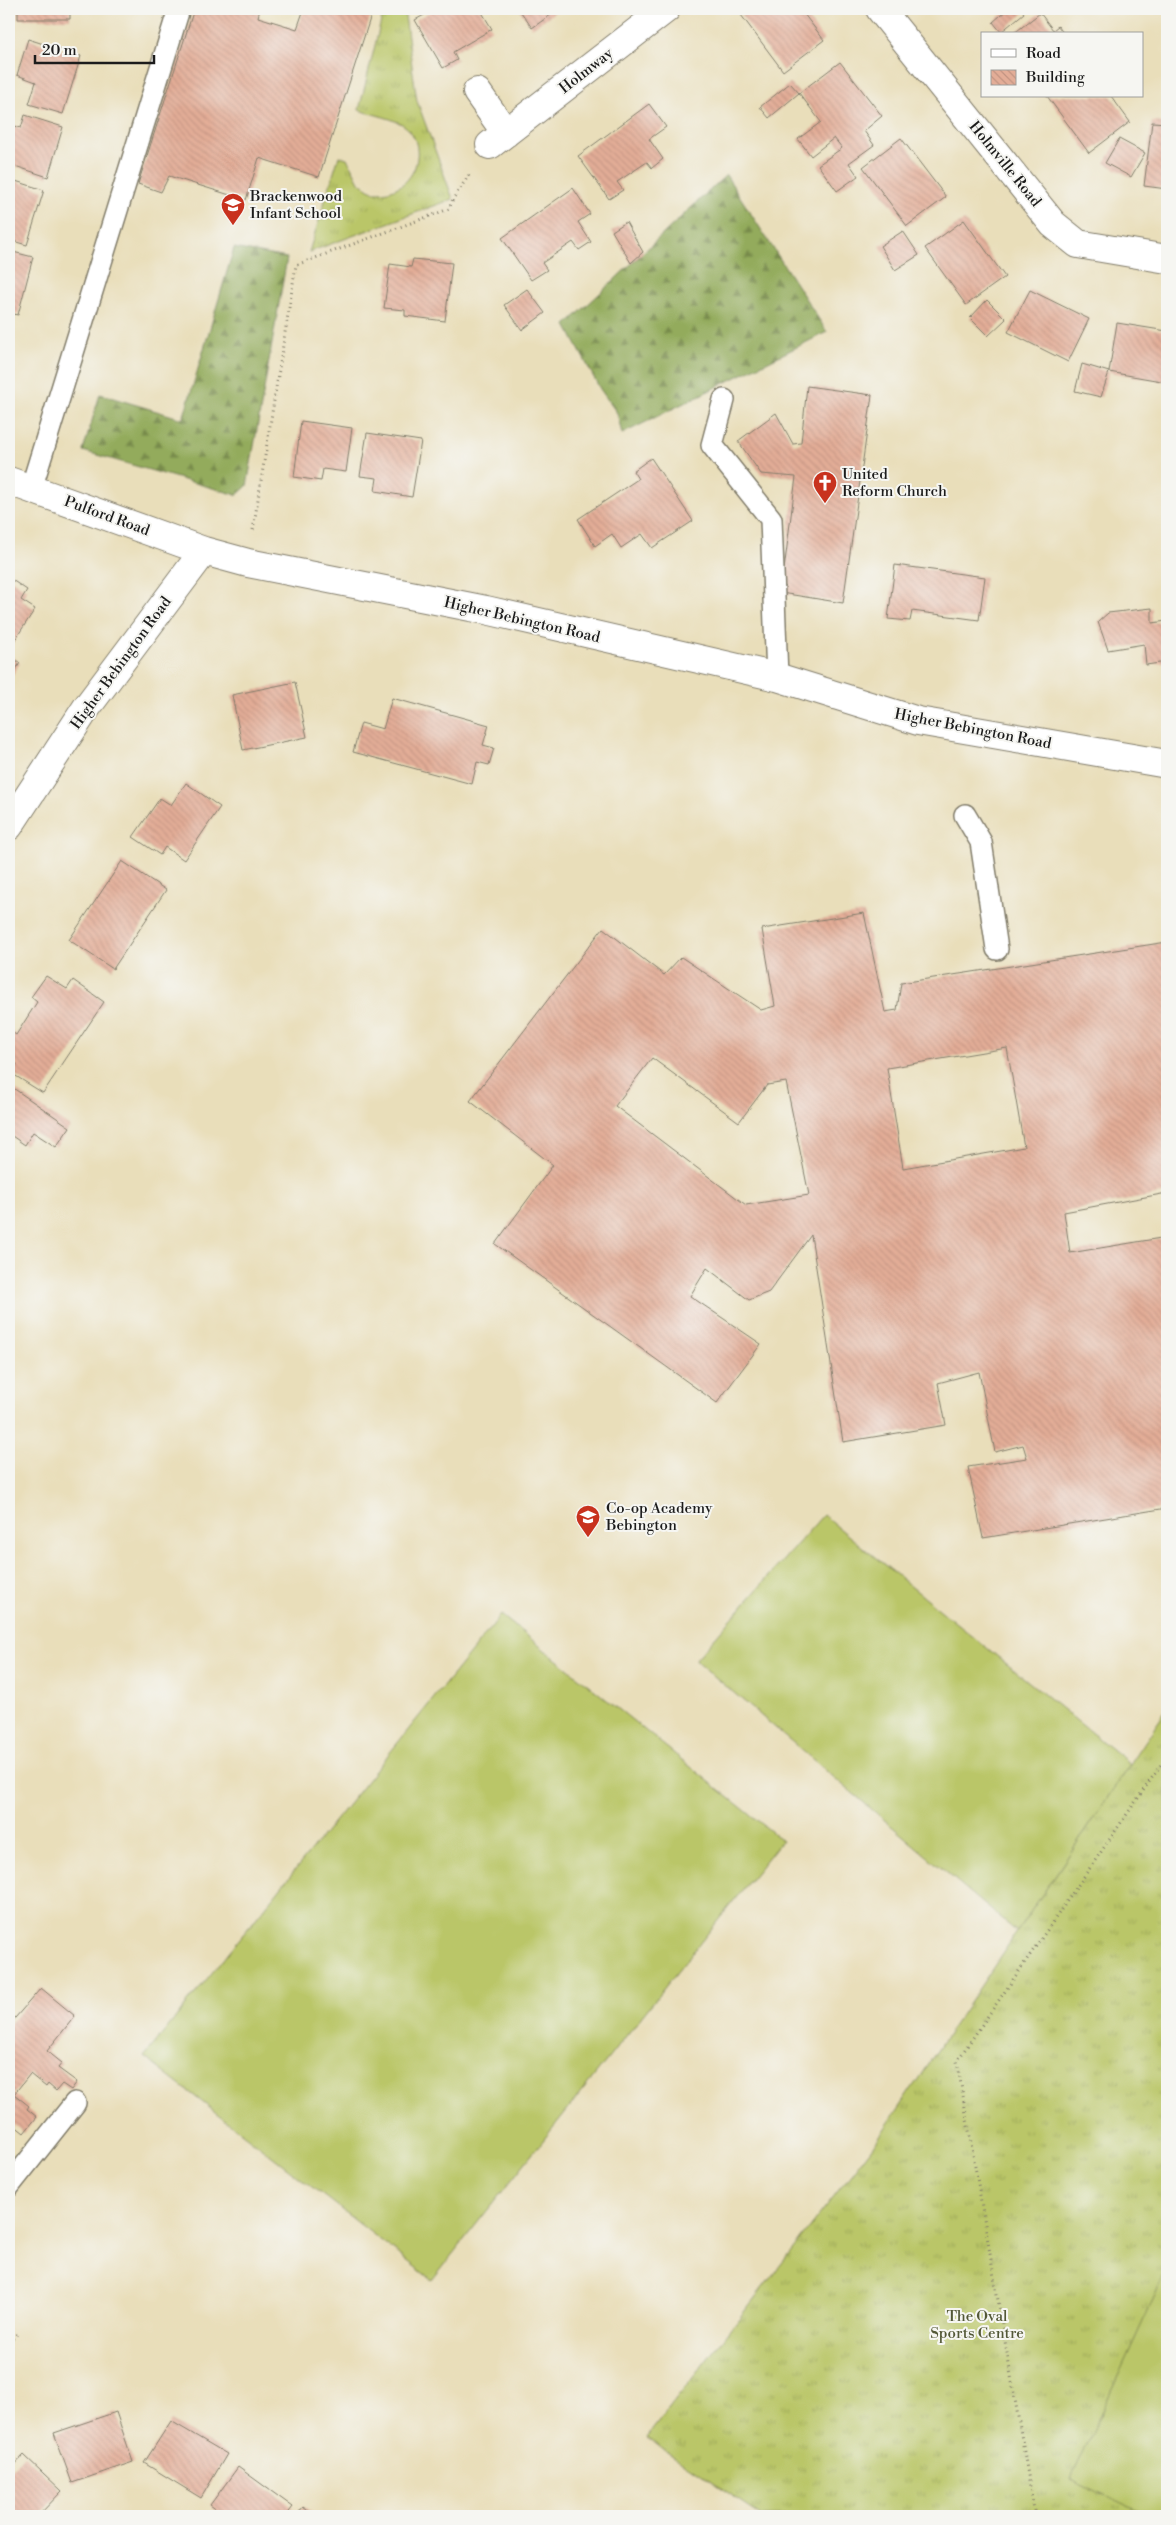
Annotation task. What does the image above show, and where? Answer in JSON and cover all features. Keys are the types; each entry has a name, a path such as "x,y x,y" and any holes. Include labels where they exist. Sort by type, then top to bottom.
{"street":[{"name":"Holmway","path":"498,139 666,9"},
{"name":"Holmville Road","path":"880,9 1053,224 1078,244 1167,259"},
{"path":"477,92 498,139"},
{"name":"Pulford Road","path":"20,485 204,551"},
{"name":"Higher Bebington Road","path":"9,826 86,707 204,551 248,563 486,610 777,677 918,722 1167,764"}],"lane":[{"path":"20,485 180,9"},
{"path":"724,400 712,445 771,519 777,677"},
{"path":"965,815 981,842 997,949"},
{"path":"9,2186 75,2103"}],"path":[{"path":"248,563 296,265 449,209 453,199 498,139"},
{"path":"1035,2516 957,2061 1167,1756"},
{"path":"9,2342 18,2332"}],"green space":[{"path":"384,9 404,9 417,101 453,199 309,252 339,156 347,158 359,182 374,192 388,191 404,183 410,177 417,160 416,142 406,127 391,119 359,110"},
{"path":"726,175 827,332 622,434 617,413 600,389 566,325"},
{"path":"234,248 287,258 247,486 237,495 83,451 100,394 183,419"},
{"path":"823,1515 1130,1764 1017,1932 695,1660"},
{"path":"501,1615 782,1840 432,2280 144,2057"},
{"name":"The Oval Sports Centre","path":"1167,1709 1167,2516 763,2516 646,2438 873,2146"},
{"path":"1167,2269 1167,2516 1149,2516 1071,2479"}],"building":[{"path":"18,9 70,9 70,19 18,19"},
{"path":"194,9 260,9 258,17 297,29 304,9 373,9 319,177 259,158 246,200 169,176 161,192 138,184"},
{"path":"435,9 480,9 492,29 453,52 457,60 443,68 415,20"},
{"path":"519,9 559,9 532,28"},
{"path":"749,9 800,9 824,40 783,71 741,15"},
{"path":"1008,9 1021,9 1024,13 1001,32 993,22"},
{"path":"1040,13 1053,30 1058,26 1062,32 1016,32"},
{"path":"28,39 81,56 63,114 29,104 36,82 17,75"},
{"path":"840,62 882,116 864,131 874,145 849,163 858,176 837,191 818,165 842,148 834,138 811,156 798,139 821,122 799,93"},
{"path":"790,83 799,93 769,118 760,107"},
{"path":"1048,98 1112,98 1130,122 1089,153"},
{"path":"649,104 666,127 649,139 663,159 652,168 647,162 617,182 623,190 609,199 578,156"},
{"path":"25,115 63,127 48,177 9,164 9,124 21,128"},
{"path":"1152,122 1167,123 1167,189 1144,186"},
{"path":"901,138 946,197 907,226 863,167"},
{"path":"1119,139 1145,153 1131,177 1105,163"},
{"path":"9,179 44,190 27,245 9,240"},
{"path":"573,188 590,214 578,222 591,242 579,250 573,242 542,263 547,270 531,280 502,238"},
{"path":"964,220 1005,277 966,305 925,248"},
{"path":"626,222 643,252 631,263 612,231"},
{"path":"903,231 919,255 895,270 880,246"},
{"path":"9,251 33,257 18,315 9,313"},
{"path":"413,259 452,263 445,321 405,316 405,310 384,308 390,264 411,267"},
{"path":"527,289 545,313 522,330 504,305"},
{"path":"1030,290 1089,319 1068,362 1008,332"},
{"path":"987,300 1006,319 988,336 970,318"},
{"path":"1117,323 1167,331 1167,382 1109,372"},
{"path":"1082,364 1109,372 1101,397 1075,391"},
{"path":"807,386 872,395 843,603 781,593 796,477 761,474 738,441 776,413 793,444 801,443"},
{"path":"301,421 352,428 346,472 323,469 321,481 294,477"},
{"path":"367,433 421,441 412,497 375,491 377,478 360,476"},
{"path":"651,458 693,521 652,548 642,534 621,548 612,534 595,546 578,519 638,479 633,471"},
{"path":"895,565 985,577 979,620 912,611 910,621 888,619"},
{"path":"9,578 27,590 21,600 35,609 9,649"},
{"path":"1152,608 1152,623 1167,621 1167,662 1146,665 1144,644 1108,650 1098,622 1108,613"},
{"path":"9,655 20,663 9,680"},
{"path":"295,682 307,737 243,750 232,695"},
{"path":"392,698 489,725 483,745 494,748 489,765 477,762 472,784 353,752 361,723 383,729"},
{"path":"186,783 220,807 184,860 165,847 160,855 133,837 160,798 171,805"},
{"path":"122,861 166,890 113,969 69,940"},
{"path":"864,913 885,1012 897,1010 901,983 1167,942 1167,1193 1064,1212 1070,1253 1167,1237 1167,1508 983,1538 968,1467 1027,1458 1023,1445 995,1452 979,1372 938,1383 946,1425 843,1442 811,1235 769,1292 749,1300 707,1268 690,1296 761,1344 717,1403 495,1244 553,1165 470,1101 603,928 664,975 681,957 761,1010 775,1006 762,929","holes":["1007,1048 1024,1147 903,1168 887,1068","652,1058 739,1122 767,1085 786,1082 809,1195 746,1205 615,1106"]},
{"path":"46,976 67,989 73,980 104,1002 43,1093 11,1073 17,1064 9,1059 9,1030 16,1035 37,1002 31,997"},
{"path":"13,1088 70,1127 56,1147 33,1132 25,1145 9,1134 9,1095"},
{"path":"41,1988 75,2016 47,2051 62,2063 58,2068 77,2082 71,2090 62,2084 56,2091 48,2084 46,2087 30,2074 14,2094 29,2106 27,2109 37,2117 24,2133 14,2125 12,2128 9,2126 9,2025"},
{"path":"116,2412 133,2462 72,2483 54,2433"},
{"path":"171,2421 227,2454 201,2498 144,2463"},
{"path":"24,2455 62,2491 38,2516 9,2516 9,2471"},
{"path":"238,2467 293,2507 286,2516 225,2516 210,2505"},
{"path":"303,2507 315,2516 296,2516"}],"place":[{"name":"Brackenwood Infant School","path":"233,226"},
{"name":"United Reform Church","path":"825,504"},
{"name":"Co-op Academy Bebington","path":"588,1538"}]}
